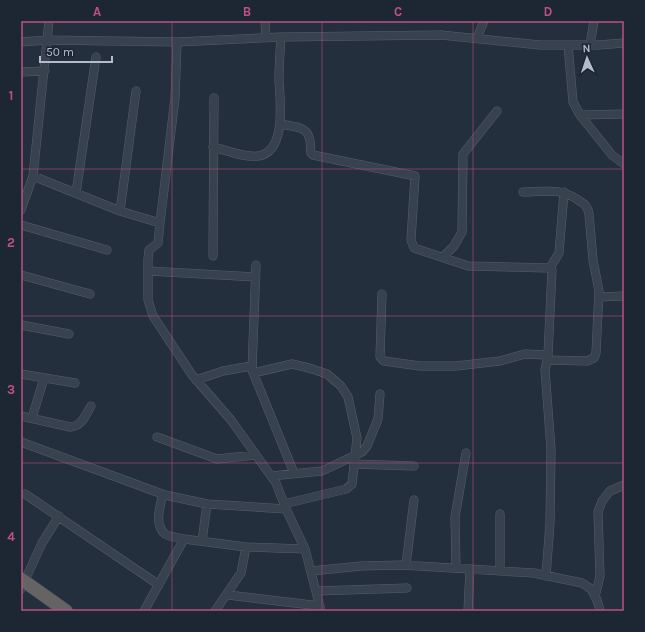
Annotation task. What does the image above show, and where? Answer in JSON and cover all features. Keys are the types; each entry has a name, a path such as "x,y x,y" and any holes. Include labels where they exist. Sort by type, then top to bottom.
{"highway":[{"path":"22,583 66,611"}],"street":[{"path":"21,210 22,201 33,176 49,21"},
{"path":"265,21 266,37"},
{"path":"477,38 484,21"},
{"path":"590,45 594,21"},
{"path":"21,42 48,40 177,42 266,37 441,35 540,45 624,43"},
{"path":"213,147 258,156 268,151 274,145 280,124 281,37"},
{"path":"177,42 175,98 158,243 149,250 148,300 153,316 196,380 231,420 276,483 305,549 320,609 228,595"},
{"path":"568,45 573,102 580,115 612,155 624,164"},
{"path":"76,193 96,57"},
{"path":"21,72 45,71"},
{"path":"120,210 136,91"},
{"path":"213,256 214,98"},
{"path":"443,257 454,246 462,232 463,154 497,111"},
{"path":"580,115 624,114"},
{"path":"280,124 301,128 306,132 310,137 311,154 313,155 415,176 412,246 414,248 443,257 456,264 468,266 550,268"},
{"path":"33,176 120,210 160,223"},
{"path":"382,294 380,356 384,361 420,366 456,366 500,361 525,354 587,361 594,358 596,354 599,297 593,260 588,208 573,196 564,192 522,192"},
{"path":"550,268 559,253 564,192"},
{"path":"21,225 107,250"},
{"path":"256,265 252,369 294,473"},
{"path":"546,576 550,523 551,449 545,370 553,273 550,268"},
{"path":"148,271 256,277"},
{"path":"21,275 90,294"},
{"path":"599,297 624,296"},
{"path":"21,324 69,334"},
{"path":"21,442 163,494 207,504 285,506 350,487 353,480 357,438 348,397 341,386 327,374 292,364 223,371 196,380"},
{"path":"21,374 75,383"},
{"path":"32,418 44,378"},
{"path":"354,460 367,446 378,419 380,394"},
{"path":"21,416 70,427 81,424 91,406"},
{"path":"156,437 217,459 256,455"},
{"path":"456,568 455,516 466,452"},
{"path":"271,476 322,471 354,460 414,466"},
{"path":"595,597 600,576 598,512 602,501 610,491 624,485"},
{"path":"25,494 159,585"},
{"path":"163,494 159,512 162,529 167,535 246,548 305,549"},
{"path":"406,565 414,500"},
{"path":"202,541 207,504"},
{"path":"500,514 500,571"},
{"path":"22,583 42,543 58,516"},
{"path":"144,611 184,539"},
{"path":"215,611 228,595 241,573 246,548"},
{"path":"311,571 361,566 406,565 500,571 546,576 582,583 591,589 600,611"},
{"path":"468,611 470,569"},
{"path":"316,591 407,588"}]}
